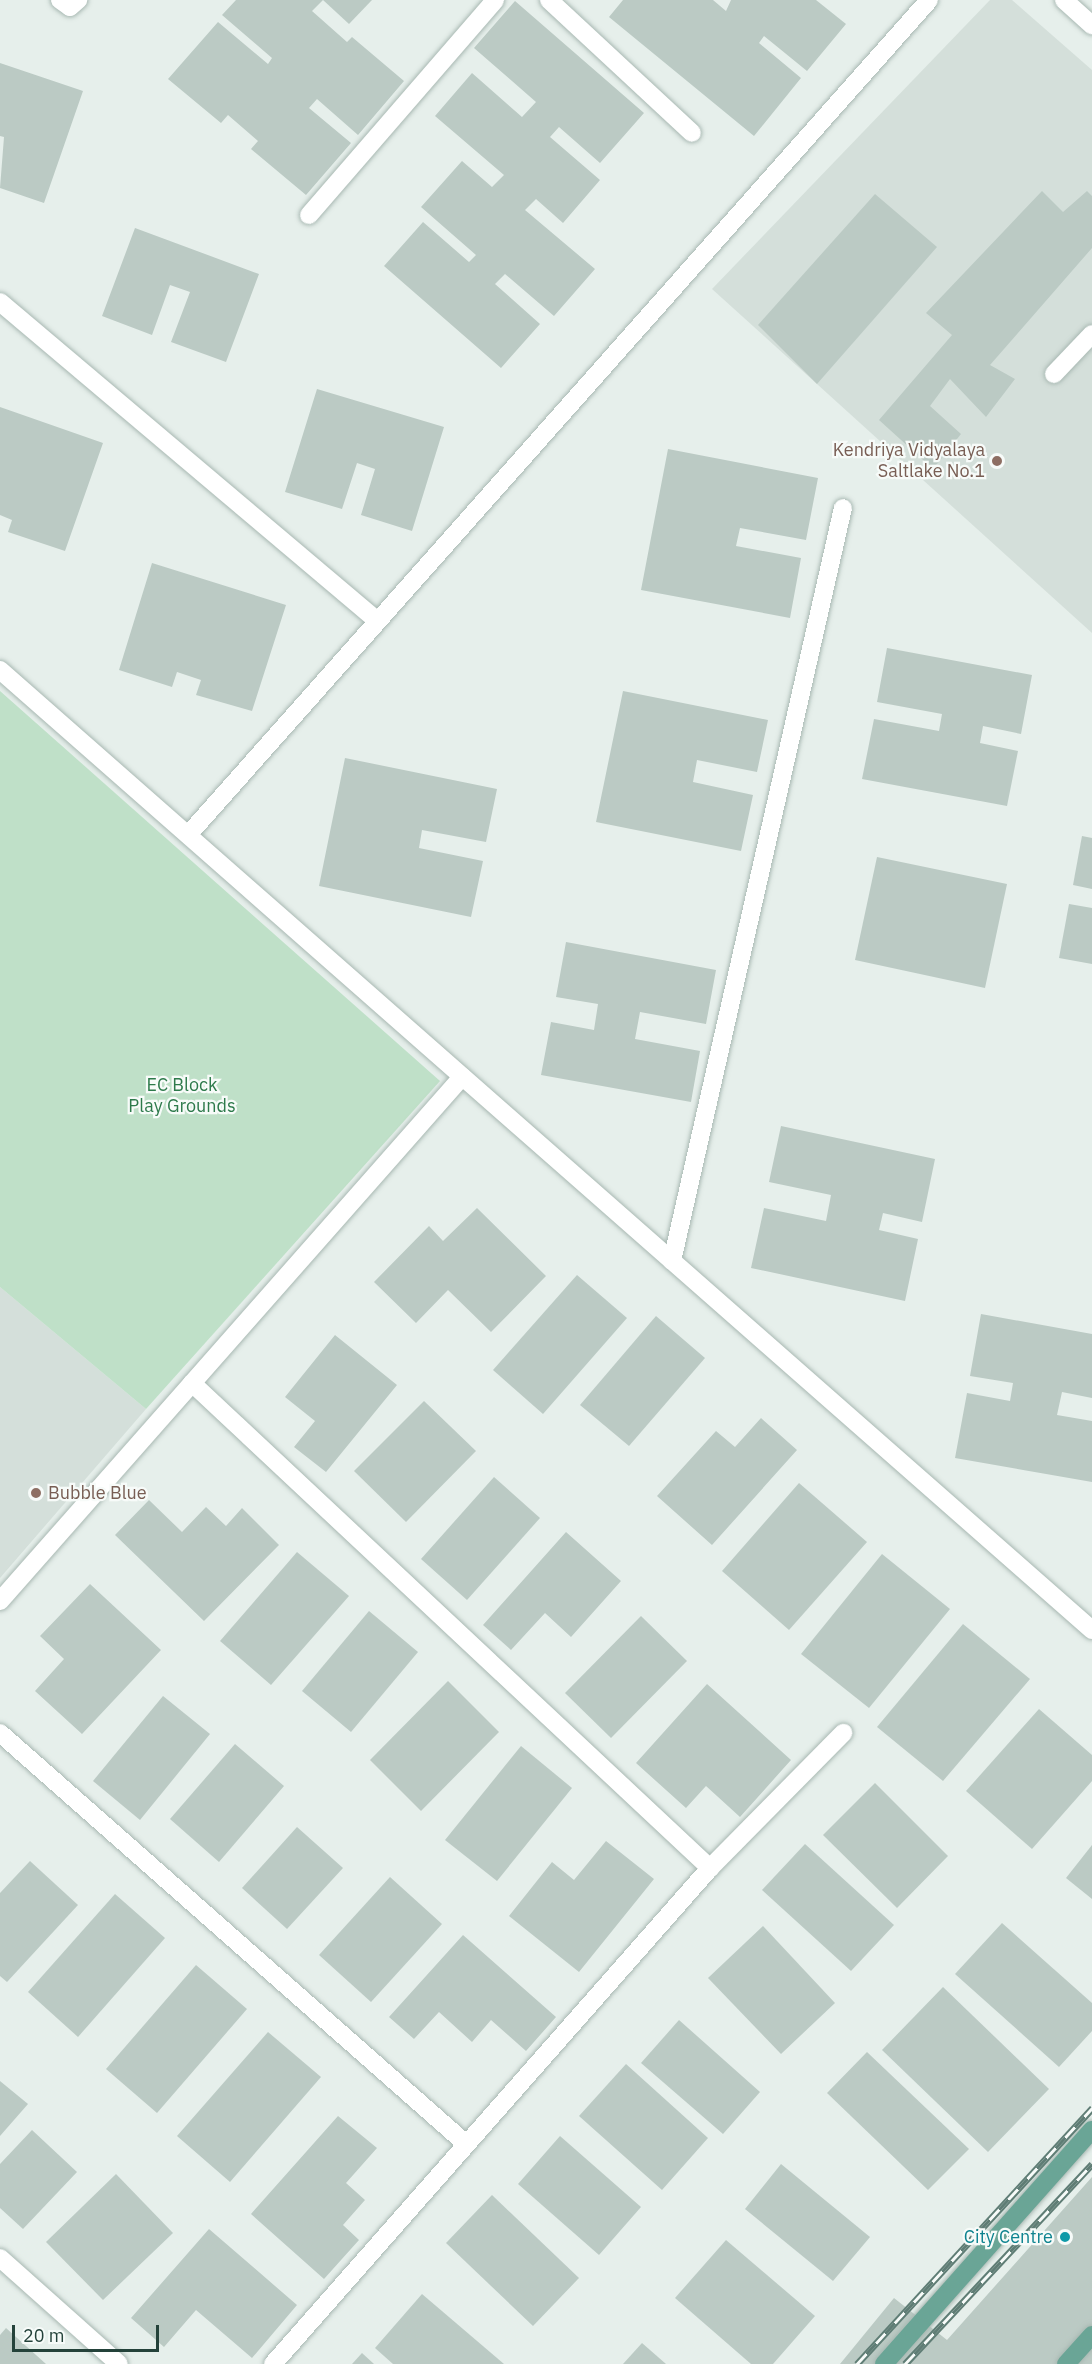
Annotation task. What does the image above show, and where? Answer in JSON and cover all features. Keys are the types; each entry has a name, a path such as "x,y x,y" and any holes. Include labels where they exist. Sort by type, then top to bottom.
{"main road":[{"path":"884,2364 1092,2130"},
{"path":"1066,2364 1092,2335"}],"street":[{"path":"60,0 70,7 78,0"},
{"path":"309,215 495,0"},
{"path":"549,0 692,133"},
{"path":"188,835 928,0"},
{"path":"1064,0 1092,25"},
{"path":"0,302 377,621"},
{"path":"1054,374 1092,334"},
{"path":"672,1261 843,508"},
{"path":"0,669 1092,1630"},
{"path":"0,1601 462,1077"},
{"path":"192,1383 710,1868"},
{"path":"0,1733 465,2144"},
{"path":"273,2364 710,1868 843,1733"},
{"path":"0,2258 119,2364"}],"shaded area":[{"name":"Kendriya Vidyalaya Saltlake No.1","path":"990,0 1012,0 1092,70 1092,633 712,289"},
{"name":"Bubble Blue","path":"0,1287 146,1409 0,1578"}],"green space":[{"name":"EC Block Play Grounds","path":"0,691 440,1081 146,1409 0,1287"}],"building":[{"path":"236,0 323,0 312,11 347,42 352,37 404,81 358,135 317,99 309,108 351,143 306,195 251,149 258,141 228,115 221,123 168,79 218,22 268,64 272,58 222,15"},
{"path":"323,0 372,0 349,24"},
{"path":"623,0 713,0 726,11 731,0 816,0 846,24 807,71 764,36 759,43 801,78 754,136 609,17"},
{"path":"515,1 644,113 600,163 559,127 550,137 600,180 563,223 536,199 525,210 595,269 554,316 505,274 495,284 540,324 501,368 384,266 423,222 469,262 476,255 421,207 462,161 492,187 504,175 435,116 472,73 522,117 536,102 474,48"},
{"path":"0,63 83,91 44,203 0,188 4,137 0,136"},
{"path":"1042,191 1063,212 1087,191 1092,196 1092,248 990,365 1015,379 986,417 950,379 930,406 961,434 933,469 879,420 952,335 926,313"},
{"path":"875,194 937,247 817,384 758,325"},
{"path":"135,228 259,274 226,362 171,342 190,292 170,285 152,335 102,316"},
{"path":"317,389 444,427 412,531 361,515 375,469 357,463 342,509 285,492"},
{"path":"0,407 103,443 65,551 8,532 12,520 0,515"},
{"path":"668,449 818,478 806,540 740,528 736,546 801,558 790,618 641,590"},
{"path":"152,563 286,605 252,711 196,695 201,680 177,672 172,687 119,670"},
{"path":"887,648 1032,675 1021,734 983,726 980,743 1018,751 1007,806 862,779 874,719 939,731 942,714 877,702"},
{"path":"623,691 768,720 757,772 697,760 693,782 753,795 741,851 596,822"},
{"path":"345,758 497,789 486,842 422,830 419,848 483,861 471,917 319,886"},
{"path":"1082,836 1092,838 1092,889 1073,885"},
{"path":"877,857 1007,884 985,988 855,960"},
{"path":"1069,904 1092,908 1092,964 1059,958"},
{"path":"566,942 716,970 706,1024 640,1012 635,1039 700,1051 691,1102 541,1075 551,1022 594,1030 598,1004 556,997"},
{"path":"781,1126 935,1159 922,1222 883,1213 879,1230 918,1239 905,1301 751,1268 764,1208 826,1221 831,1195 769,1182"},
{"path":"477,1208 546,1276 491,1332 448,1290 416,1323 374,1282 429,1226 443,1241"},
{"path":"577,1275 627,1318 543,1414 493,1370"},
{"path":"981,1314 1092,1334 1092,1398 1062,1392 1057,1415 1092,1421 1092,1482 955,1458 967,1393 1010,1401 1013,1383 970,1376"},
{"path":"656,1316 705,1358 629,1446 580,1405"},
{"path":"335,1335 397,1385 326,1472 294,1447 315,1421 285,1397"},
{"path":"424,1401 476,1451 406,1522 354,1471"},
{"path":"761,1418 797,1450 712,1545 657,1496 716,1431 735,1447"},
{"path":"494,1477 540,1518 467,1600 421,1559"},
{"path":"799,1483 867,1542 789,1630 722,1571"},
{"path":"149,1500 182,1532 206,1507 226,1526 242,1508 279,1545 204,1621 115,1535"},
{"path":"566,1532 621,1581 571,1637 545,1613 511,1650 483,1625"},
{"path":"297,1552 349,1596 271,1685 220,1641"},
{"path":"882,1554 950,1609 869,1708 801,1654"},
{"path":"90,1584 161,1650 82,1734 35,1691 64,1659 40,1636"},
{"path":"369,1611 418,1652 351,1732 302,1691"},
{"path":"641,1616 687,1661 611,1738 565,1693"},
{"path":"963,1624 1030,1679 943,1781 877,1727"},
{"path":"448,1681 499,1732 421,1811 370,1760"},
{"path":"707,1684 791,1760 740,1817 706,1786 686,1808 636,1763"},
{"path":"163,1696 210,1734 140,1820 93,1781"},
{"path":"1039,1709 1092,1755 1092,1781 1032,1849 966,1791"},
{"path":"235,1744 284,1786 219,1862 170,1819"},
{"path":"521,1746 572,1788 497,1881 445,1840"},
{"path":"875,1783 948,1856 897,1908 823,1835"},
{"path":"297,1827 343,1868 287,1929 242,1888"},
{"path":"606,1841 654,1879 579,1972 509,1916 552,1862 574,1880"},
{"path":"805,1844 894,1925 851,1971 762,1890"},
{"path":"1092,1845 1092,1899 1066,1878"},
{"path":"30,1861 78,1905 7,1982 0,1976 0,1893"},
{"path":"390,1877 442,1924 371,2002 319,1955"},
{"path":"115,1894 165,1938 78,2037 28,1992"},
{"path":"1002,1923 1092,2003 1092,2031 1059,2067 955,1974"},
{"path":"763,1926 835,2003 781,2054 708,1978"},
{"path":"463,1935 556,2017 526,2051 491,2020 472,2042 439,2012 414,2039 389,2017"},
{"path":"196,1965 247,2009 157,2113 106,2069"},
{"path":"943,1987 1049,2089 988,2152 882,2050"},
{"path":"679,2020 760,2092 723,2134 641,2063"},
{"path":"268,2032 321,2077 230,2182 177,2136"},
{"path":"867,2052 969,2149 928,2190 827,2093"},
{"path":"626,2064 708,2138 662,2190 579,2116"},
{"path":"0,2081 28,2104 0,2136"},
{"path":"338,2116 377,2148 346,2183 365,2200 343,2225 359,2240 324,2279 251,2214"},
{"path":"32,2130 77,2172 23,2229 0,2208 0,2164"},
{"path":"560,2136 641,2207 599,2255 518,2184"},
{"path":"781,2164 870,2237 833,2281 745,2209"},
{"path":"116,2174 173,2233 103,2300 46,2242"},
{"name":"City Centre","path":"1092,2177 1092,2364 840,2364 894,2298 947,2340"},
{"path":"492,2195 579,2278 533,2326 446,2243"},
{"path":"209,2229 297,2305 252,2358 196,2310 164,2347 131,2318"},
{"path":"726,2240 815,2316 773,2364 751,2364 675,2298"},
{"path":"422,2294 504,2364 393,2364 375,2348"},
{"path":"6,2328 46,2364 0,2364 0,2335"},
{"path":"642,2343 666,2364 623,2364"},
{"path":"362,2353 374,2364 352,2364"}],"railway":[{"path":"857,2364 1092,2108"},
{"path":"905,2364 1092,2164"}],"place":[{"name":"Kendriya Vidyalaya Saltlake No.1","path":"997,461"},
{"name":"Bubble Blue","path":"36,1493"},
{"name":"City Centre","path":"1065,2237"}]}
